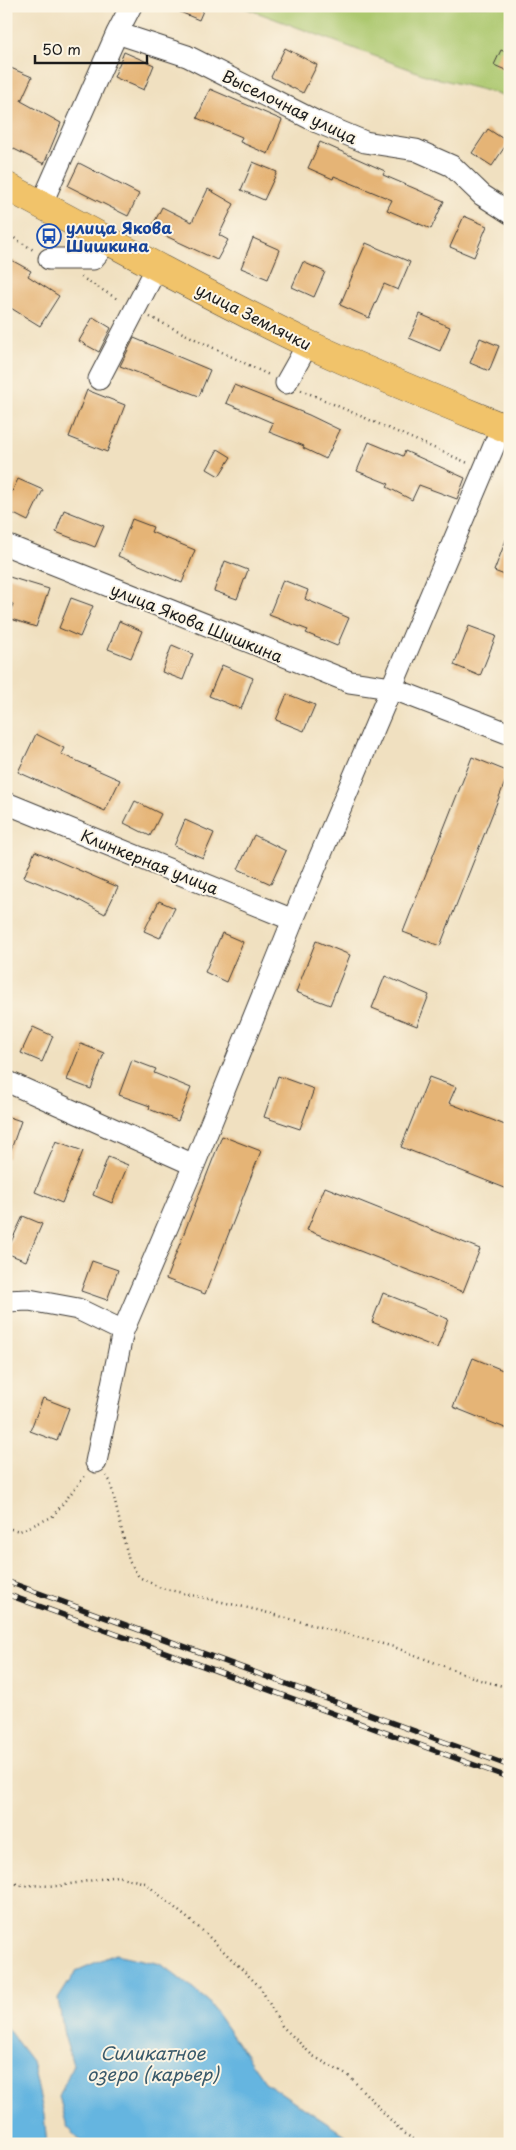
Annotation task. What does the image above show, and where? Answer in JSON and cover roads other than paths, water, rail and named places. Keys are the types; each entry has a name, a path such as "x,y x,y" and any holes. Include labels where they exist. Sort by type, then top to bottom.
{"main road":[{"name":"улица Землячки","path":"6,186 157,267 308,344 393,382 506,428"}],"street":[{"path":"41,205 130,6"},
{"name":"Выселочная улица","path":"117,33 187,56 317,122 364,142 416,150 452,166 482,195 510,213"},
{"path":"49,259 93,259 108,241"},
{"path":"99,379 157,267"},
{"path":"286,383 308,344"},
{"path":"96,1462 123,1331 194,1165 293,920 391,688 484,470 506,428"},
{"name":"улица Якова Шишкина","path":"6,546 350,682 391,688 508,730"},
{"name":"Клинкерная улица","path":"6,803 293,920"},
{"path":"6,1081 194,1165"},
{"path":"6,1301 30,1300 78,1309 123,1331"}],"water":[{"name":"Силикатное озеро (карьер)","path":"115,1954 161,1964 208,2001 265,2082 358,2144 85,2144 67,2127 59,2096 73,2065 64,2035 58,1999 76,1971"},
{"path":"6,2027 32,2061 44,2115 47,2144 6,2144"}],"railway":[{"path":"6,1581 510,1766"},
{"path":"6,1594 510,1778"}],"place":[{"name":"улица Якова Шишкина","path":"49,236"}]}
